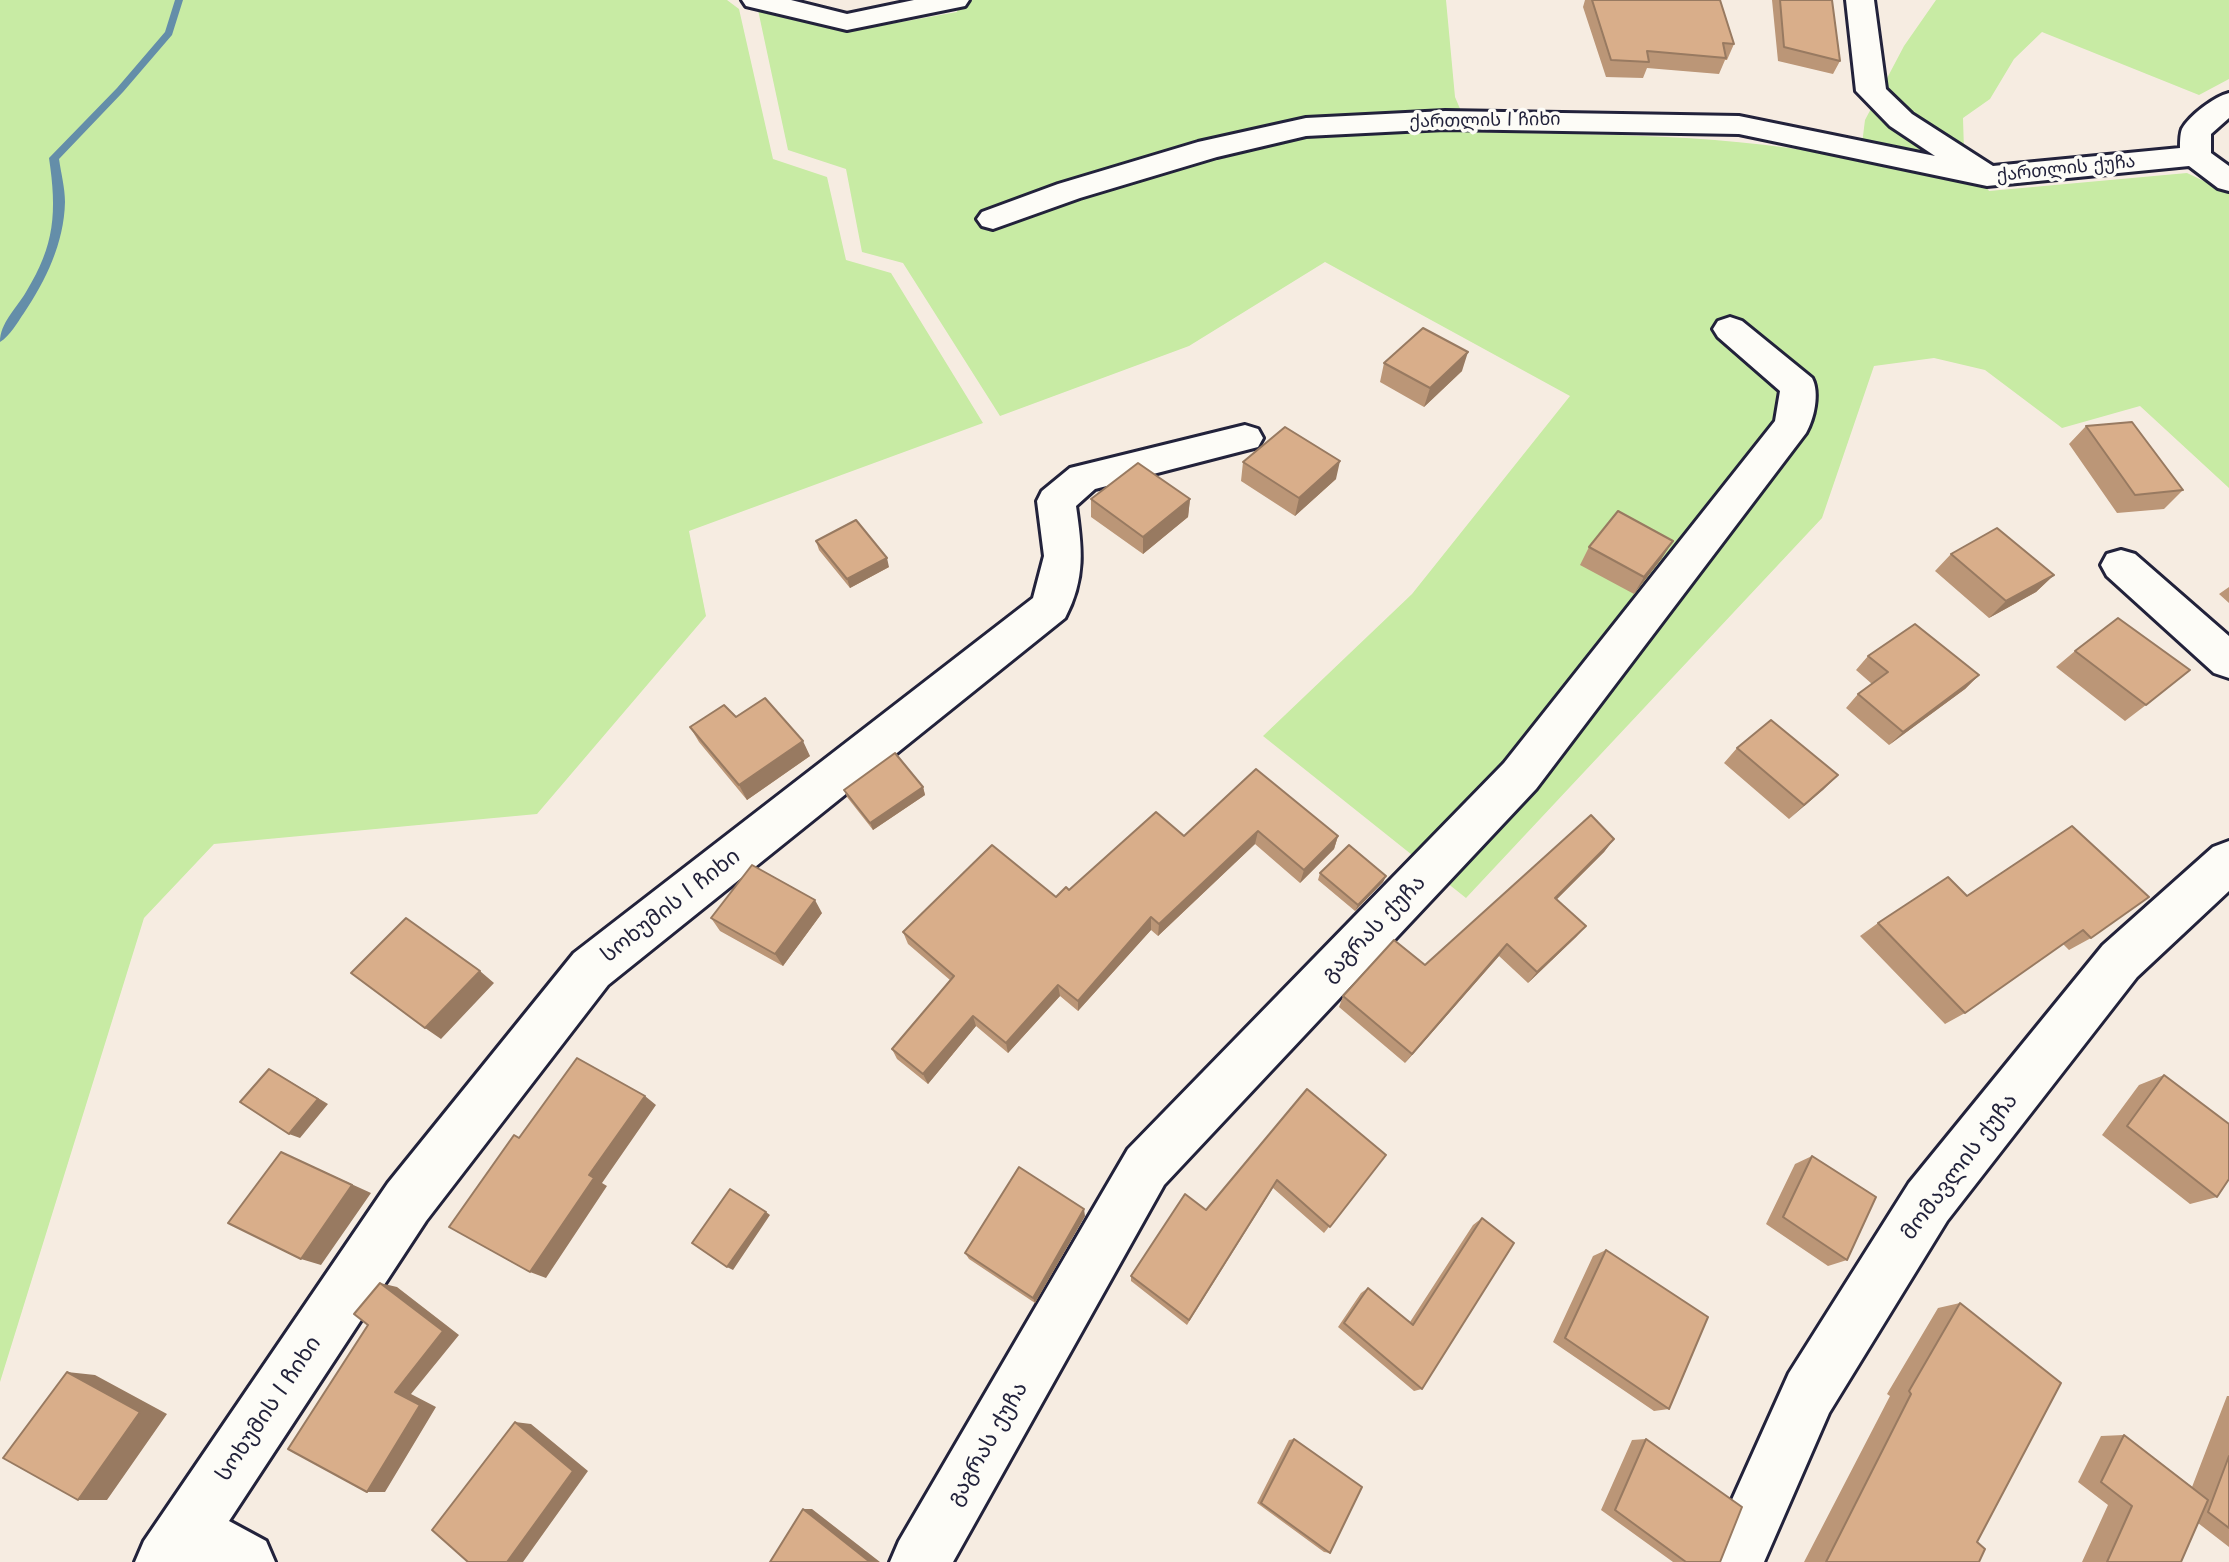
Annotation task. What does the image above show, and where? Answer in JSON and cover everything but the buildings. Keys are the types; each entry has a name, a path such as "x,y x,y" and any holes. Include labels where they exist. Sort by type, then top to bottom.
{"street":[{"path":"756,0 847,22 955,0"},
{"name":"ქართლის ქუჩა","path":"1860,0 1871,91 1901,120 1987,176 2195,156"},
{"path":"2229,102 2196,131 2195,156 2229,181"},
{"name":"ქართლის I ჩიხი","path":"993,219 1069,191 1209,149 1306,127 1445,120 1739,125 1987,176"},
{"name":"გაგრას ქუჩა","path":"920,1562 1146,1167 1520,776 1793,424 1799,387 1730,329"},
{"name":"სოხუმის I ჩიხი","path":"177,1546 407,1202 591,969 1051,607 1064,556 1056,501 1083,478 1245,438"},
{"path":"2121,565 2229,661"},
{"name":"მომავლის ქუჩა","path":"1734,1562 1809,1393 1928,1202 2120,961 2229,862"},
{"path":"177,1546 245,1562"}],"green space":[{"path":"0,0 727,0 739,9 773,159 827,177 846,260 891,273 983,423 689,531 706,616 537,814 214,844 144,918 0,1382"},
{"path":"960,0 1446,0 1455,97 1470,132 1715,140 1860,160 1865,120 1904,46 1936,0 2229,0 2229,79 2199,95 2042,32 2014,59 1990,99 1963,118 1964,151 1989,191 2187,173 2229,193 2229,488 2140,406 2062,428 1985,370 1934,358 1874,366 1822,518 1466,898 1263,736 1412,594 1570,396 1325,262 1189,346 1000,416 903,263 862,252 846,169 788,150 758,10 851,31 957,12"}],"waterway":[{"path":"0,338 32,291 55,240 60,202 54,158 120,90 169,33 179,0"}]}
